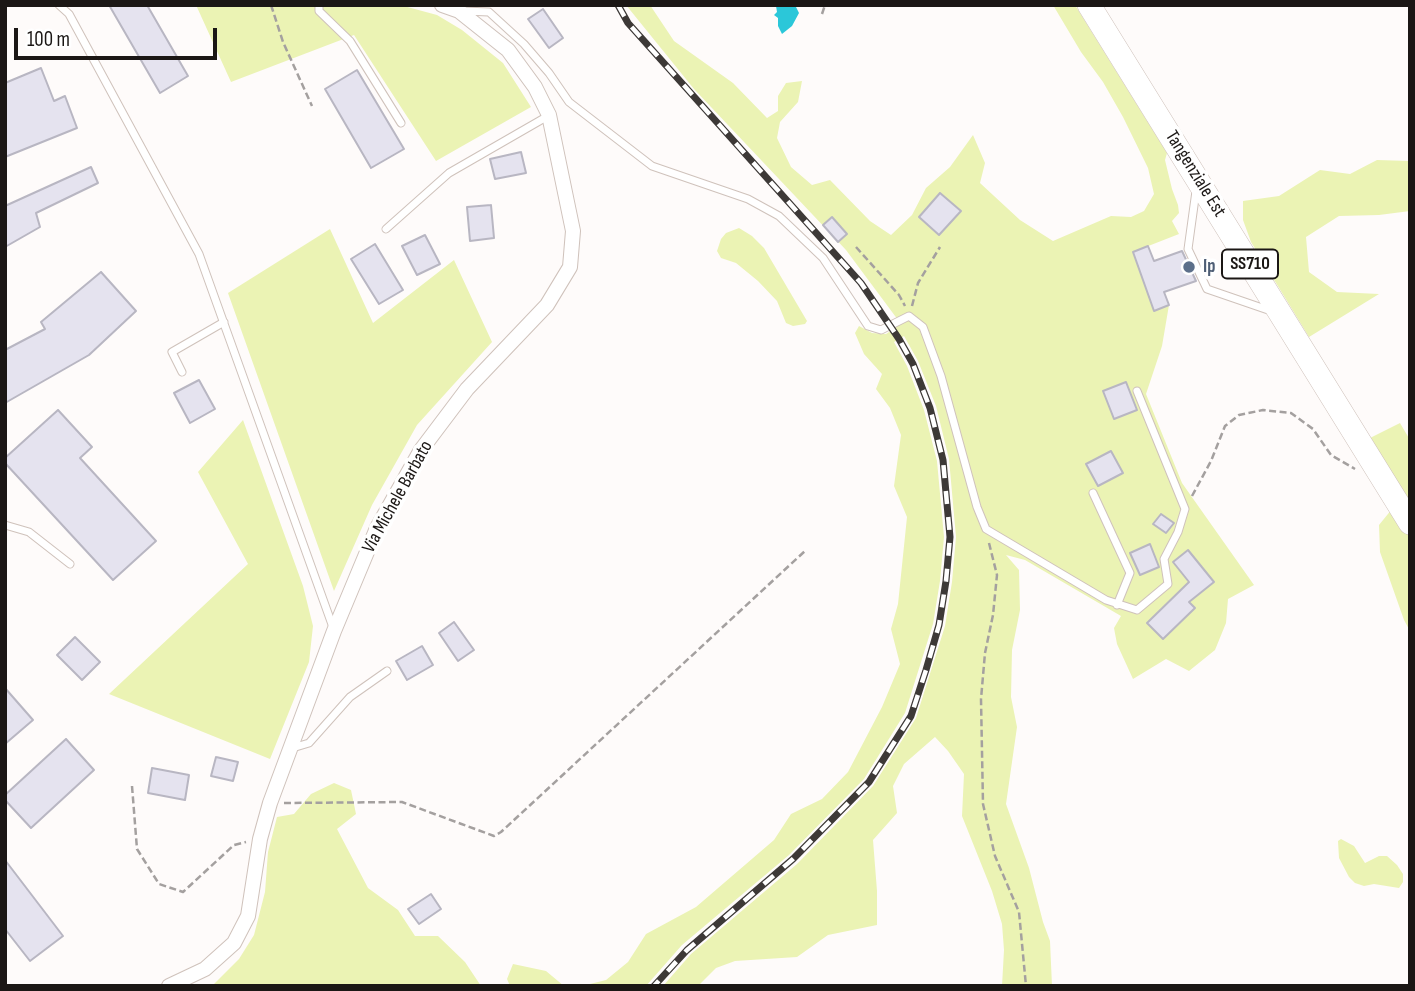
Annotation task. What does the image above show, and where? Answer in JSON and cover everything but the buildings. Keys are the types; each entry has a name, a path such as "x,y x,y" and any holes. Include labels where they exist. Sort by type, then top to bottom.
{"main road":[{"name":"Tangenziale Est","path":"1089,5 1410,523"}],"street":[{"name":"Via Michele Barbato","path":"169,986 205,969 234,943 248,916 260,839 270,803 334,631 377,528 421,450 467,389 547,305 570,267 573,231 549,115 535,87 508,50 460,11 442,5"}],"lane":[{"path":"59,5 69,14 199,254 334,631"},
{"path":"319,5 319,11 350,41 401,122"},
{"path":"460,11 489,12 524,44 569,102 652,166 748,199 779,216 823,258 868,326 881,330 909,316 923,327 986,529 1117,605 1137,610 1168,584 1164,559 1178,532 1185,509 1138,391"},
{"path":"386,229 449,173 549,115"},
{"path":"1198,179 1188,250 1207,289 1281,314"},
{"path":"182,372 172,352 224,322"},
{"path":"1093,493 1130,572 1117,605"},
{"path":"5,525 29,533 70,564"},
{"path":"289,749 309,743 350,697 387,671"}],"path":[{"path":"271,5 283,42 312,106"},
{"path":"822,14 825,5"},
{"path":"856,247 899,295 909,316"},
{"path":"909,316 918,284 940,247"},
{"path":"1185,509 1211,461 1225,426 1239,415 1264,410 1291,412 1313,429 1331,455 1351,468 1362,470 1373,463"},
{"path":"986,529 997,575 981,699 983,804 995,856 1019,912 1026,986"},
{"path":"270,803 402,802 494,836 805,551"},
{"path":"132,786 137,849 159,884 183,892 234,845 260,839"}],"green space":[{"path":"196,5 400,5 437,15 462,30 503,63 531,107 436,161 354,35 231,82"},
{"path":"626,5 650,5 674,41 733,83 767,118 778,111 778,96 786,83 802,81 798,102 780,122 777,138 791,167 812,185 830,180 870,221 891,235 912,215 926,188 950,167 973,135 985,163 980,183 1020,220 1053,241 1111,216 1131,217 1144,211 1154,194 1148,168 1103,82 1081,52 1053,5 1075,5 1167,153 1165,160 1179,213 1172,221 1179,234 1133,252 1154,311 1169,305 1162,346 1146,394 1182,483 1254,585 1228,599 1226,623 1215,650 1189,671 1166,659 1133,679 1117,644 1114,628 1121,616 1025,560 1006,555 1019,570 1020,610 1012,650 1011,697 1017,727 1006,804 1029,868 1050,941 1052,986 1002,986 1002,924 962,816 964,774 935,737 904,764 893,786 897,813 873,840 877,925 828,935 797,957 735,961 716,968 698,986 663,986 691,954 797,864 873,786 916,718 945,626 956,537 949,459 936,406 918,361 904,336 894,342 907,366 924,410 937,461 944,537 933,624 905,713 864,779 789,855 682,945 646,986 582,986 606,980 628,962 646,934 696,907 774,840 791,814 822,799 848,772 882,707 900,664 891,629 898,604 907,517 894,486 901,435 890,408 876,389 882,374 864,354 855,333 859,326 872,333 886,334 901,324 846,250 694,89"},
{"path":"1377,160 1410,161 1410,211 1339,216 1306,237 1309,272 1337,292 1379,294 1309,337 1251,242 1243,220 1243,201 1279,196 1320,170 1350,174"},
{"path":"739,228 764,248 807,321 805,324 793,326 786,323 777,301 758,281 736,263 721,258 717,251 721,239 726,233"},
{"path":"330,229 373,323 454,260 492,342 417,425 372,505 334,591 228,293"},
{"path":"243,420 303,586 313,626 309,662 270,759 109,694 248,564 198,472"},
{"path":"1400,423 1410,440 1410,507 1370,438"},
{"path":"1392,509 1410,538 1410,631 1380,552 1379,525"},
{"path":"334,783 351,790 356,814 337,829 368,888 398,910 415,936 438,936 465,962 481,986 212,986 239,959 254,935 265,892 268,852 277,817 294,814 311,794"},
{"path":"1341,839 1354,846 1365,863 1379,856 1387,856 1403,874 1403,882 1399,888 1355,883 1339,858 1338,841"},
{"path":"513,964 546,971 564,986 510,986 507,979"}],"water":[{"path":"795,5 799,13 792,26 782,34 778,18 774,15 777,12 776,6"}],"railway":[{"path":"618,5 628,23 861,283 899,339 913,364 930,408 943,460 950,537 939,625 911,716 869,782 793,859 687,950 654,986"}],"place":[{"name":"Ip","path":"1189,267"}]}
